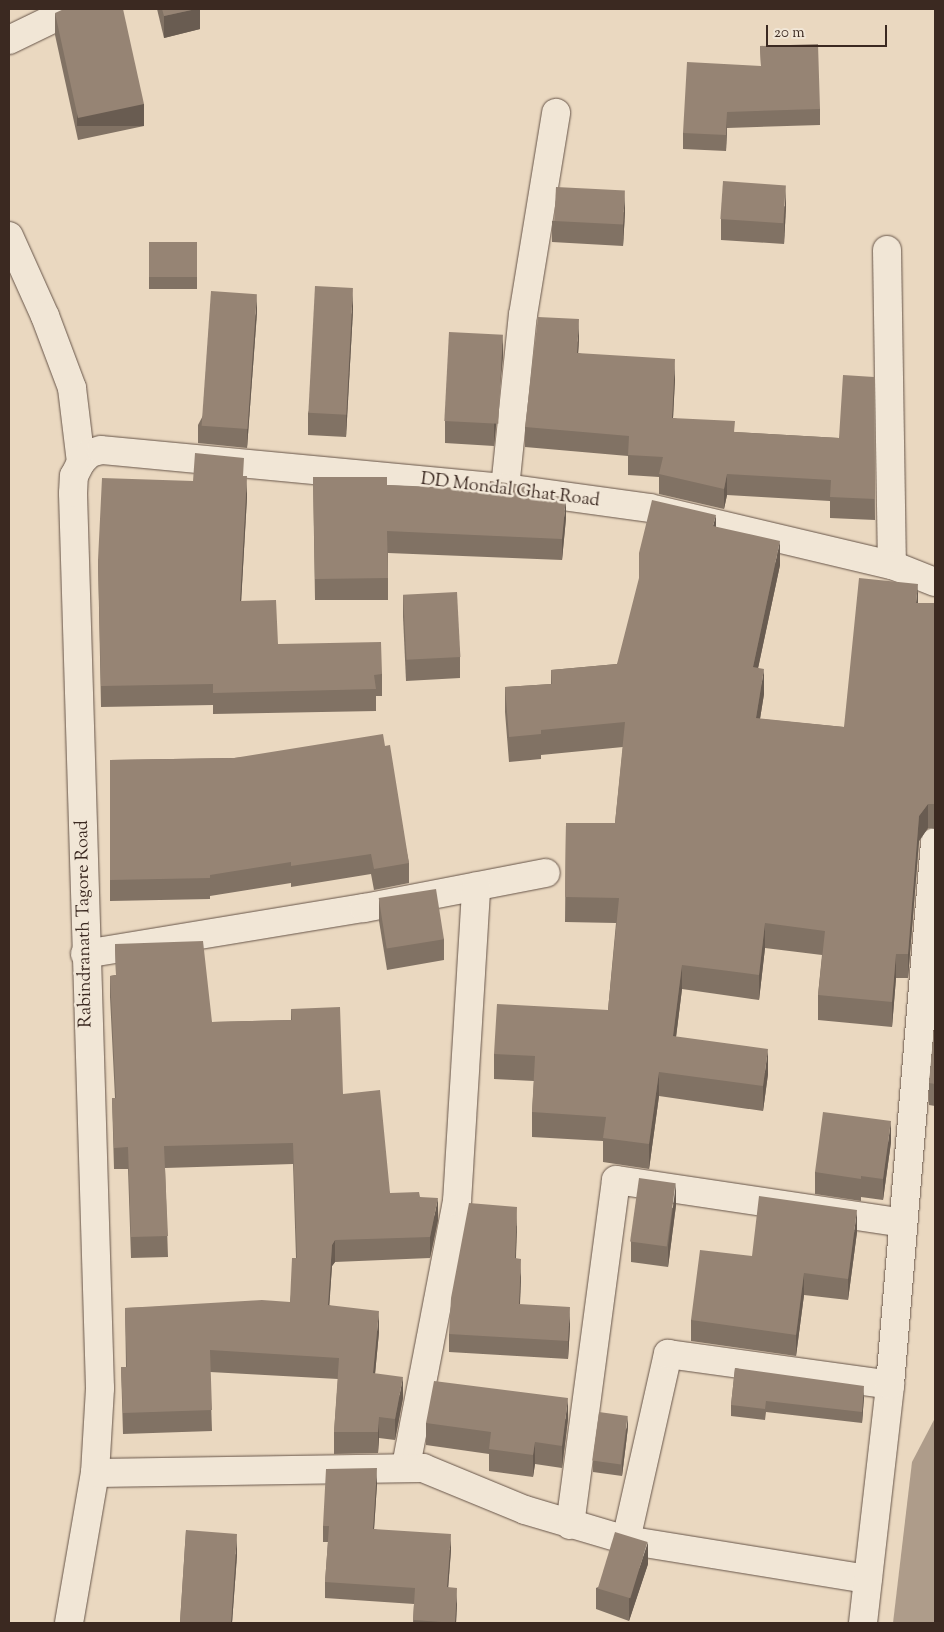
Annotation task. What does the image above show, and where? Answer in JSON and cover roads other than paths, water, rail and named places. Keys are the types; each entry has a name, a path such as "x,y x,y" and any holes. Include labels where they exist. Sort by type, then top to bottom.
{"street":[{"path":"9,40 74,9"},
{"path":"505,488 523,315 556,113"},
{"name":"Rabindranath Tagore Road","path":"9,236 45,316 72,388 81,462 74,476 73,493 85,954 100,1388 95,1473 69,1623"},
{"path":"887,250 892,565"},
{"name":"DD Mondal Ghat Road","path":"81,462 90,453 101,450 505,488 650,508 892,565 935,582"},
{"path":"863,1623 890,1384 935,842"},
{"path":"85,954 476,887 546,873"},
{"path":"406,1466 456,1202 476,887"},
{"path":"570,1525 616,1180 903,1223"},
{"path":"626,1540 668,1354 890,1384"},
{"path":"95,1473 406,1466 440,1473 524,1510 626,1540 868,1579"}]}
